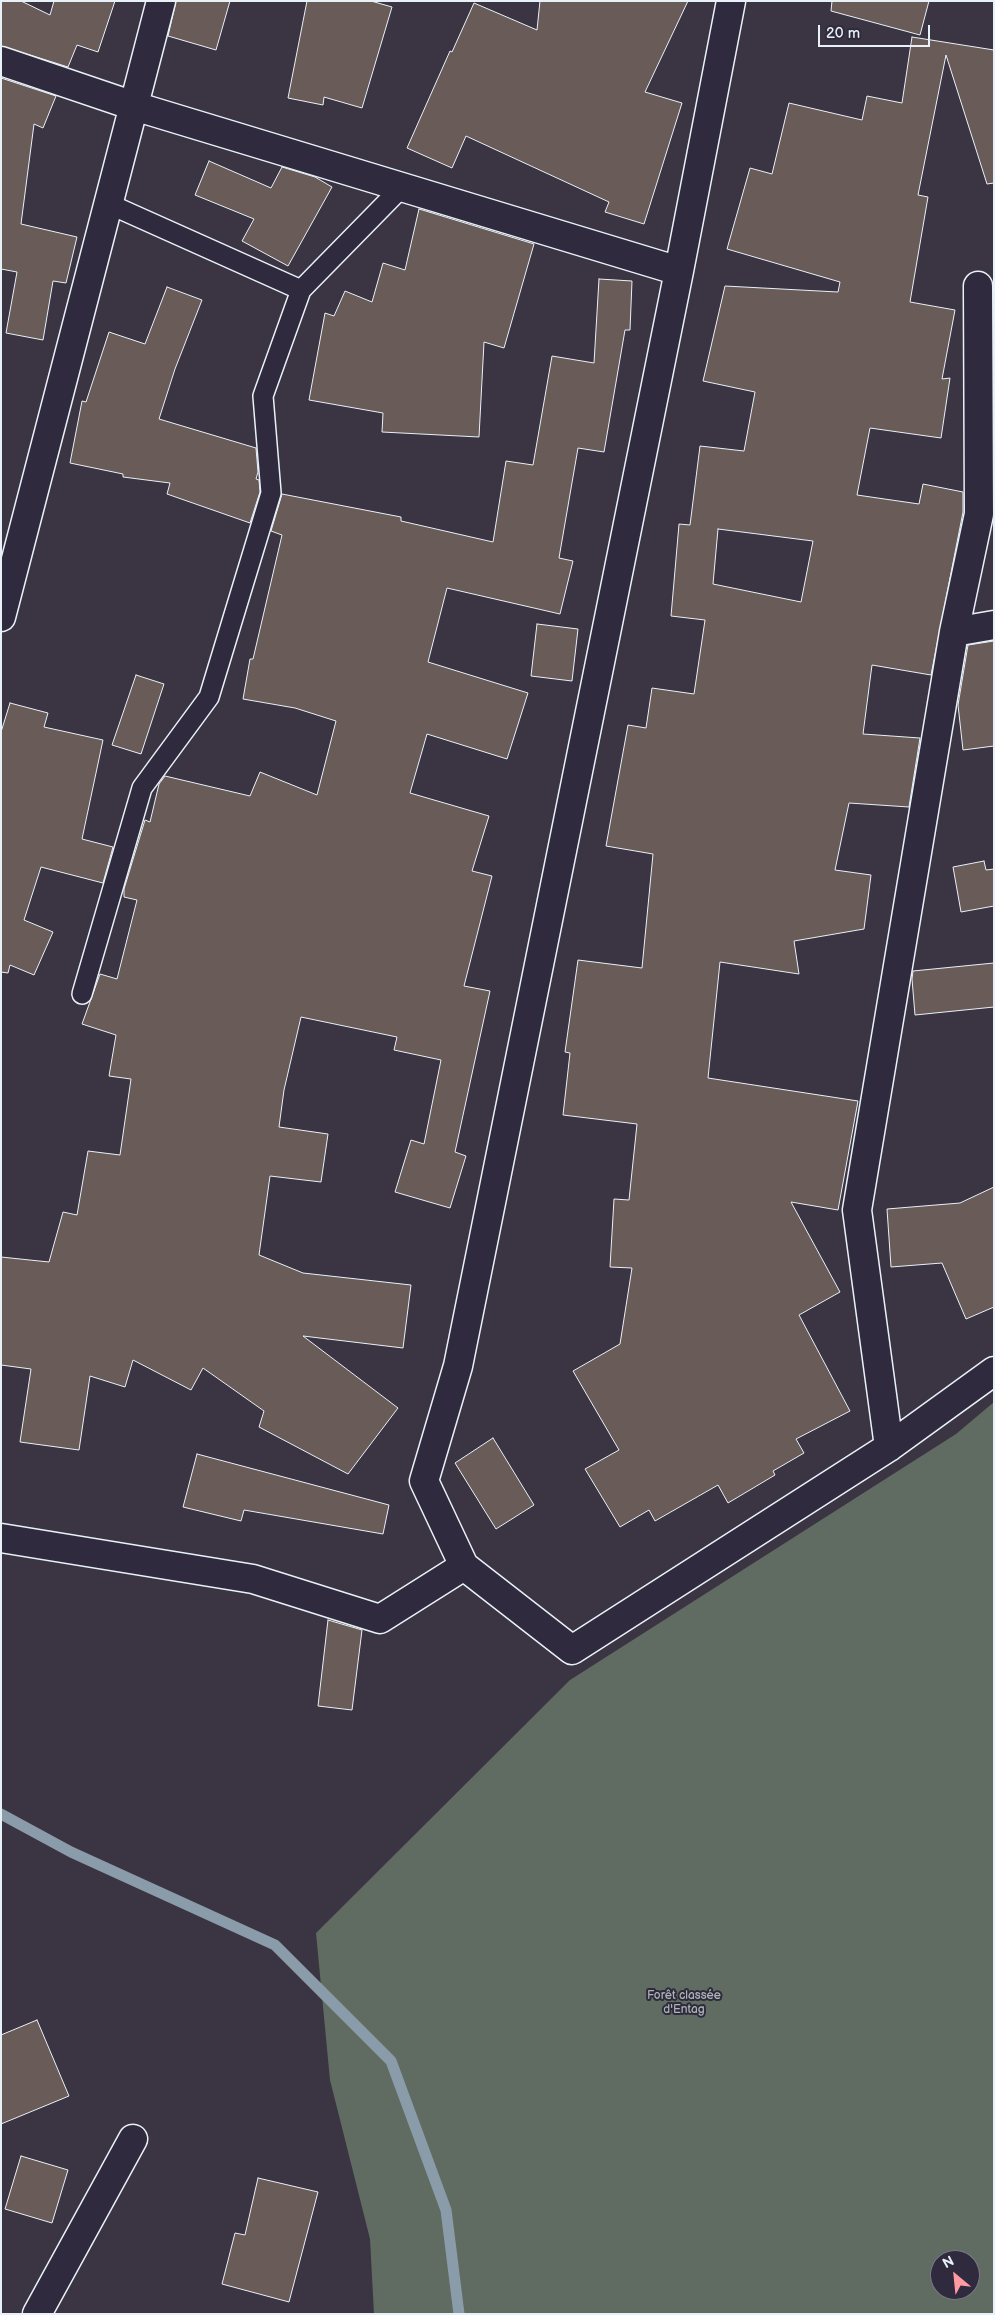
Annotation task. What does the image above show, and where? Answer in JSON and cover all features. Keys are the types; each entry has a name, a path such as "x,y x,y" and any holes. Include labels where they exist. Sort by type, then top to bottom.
{"street":[{"path":"1,617 161,1"},
{"path":"731,1 679,271 458,1366 424,1481 464,1566 572,1650 889,1447 994,1370"},
{"path":"1,61 134,106 679,271"},
{"path":"889,1447 857,1210 954,632 979,514 978,286"},
{"path":"954,632 994,625"},
{"path":"1,1538 253,1579 380,1619 464,1566"},
{"path":"37,2314 133,2139"}],"lane":[{"path":"82,994 142,788 209,696 271,493 263,396 301,290 402,187"},
{"path":"109,204 301,290"}],"green space":[{"name":"Forêt classée d'Entag","path":"994,1402 994,2314 374,2314 370,2239 330,2080 316,1933 570,1680 956,1434"}],"building":[{"path":"1,1 21,1 50,15 54,1 115,1 98,52 77,45 68,67 1,46"},
{"path":"176,1 230,1 216,50 168,36"},
{"path":"307,1 371,1 392,7 362,108 324,97 323,105 288,98"},
{"path":"540,1 688,1 645,92 682,103 644,224 605,212 609,202 466,136 452,168 407,148 450,51 452,52 474,3 537,30"},
{"path":"832,1 929,1 920,35 831,11"},
{"path":"912,37 994,50 994,183 987,184 946,55 918,195 928,197 910,302 955,310 942,379 950,378 941,438 870,428 857,495 919,504 923,484 963,492 963,512 931,675 872,665 863,734 920,738 909,807 849,803 835,870 871,875 864,929 794,941 799,974 720,962 708,1078 858,1101 838,1210 791,1202 840,1292 799,1315 850,1411 796,1439 804,1453 773,1471 775,1475 728,1503 718,1485 655,1521 649,1510 620,1527 585,1469 619,1450 573,1371 620,1344 632,1268 610,1267 614,1199 629,1200 637,1124 563,1115 570,1053 565,1052 578,960 642,968 653,854 606,846 628,725 646,728 652,688 694,694 705,620 671,616 679,524 690,525 700,446 744,451 755,392 703,381 725,286 838,292 840,282 727,249 750,168 772,174 789,103 862,120 867,96 902,103","holes":["718,529 813,541 801,602 713,584"]},
{"path":"1,78 56,96 43,128 34,124 21,224 77,237 66,283 53,281 43,340 6,333 17,272 1,269"},
{"path":"209,161 271,188 282,167 315,177 332,187 288,266 242,241 254,219 195,195"},
{"path":"419,209 534,244 504,348 484,342 479,437 382,432 383,413 309,400 325,313 334,316 345,291 372,302 383,263 405,270"},
{"path":"599,279 632,281 630,330 625,330 604,452 578,448 559,558 573,561 560,614 447,588 428,662 528,693 507,759 427,734 410,793 489,816 472,871 492,876 464,986 490,991 455,1152 466,1156 450,1208 395,1192 411,1140 424,1144 441,1060 394,1050 397,1037 301,1017 284,1090 279,1127 328,1134 321,1182 270,1176 259,1255 303,1273 411,1285 403,1348 303,1336 398,1408 348,1474 259,1427 264,1411 203,1368 191,1390 133,1360 125,1387 90,1376 79,1450 20,1442 31,1369 1,1365 1,1257 49,1262 63,1212 77,1215 88,1151 120,1155 131,1079 109,1076 116,1035 82,1024 100,974 117,979 137,900 124,897 124,889 145,820 150,822 159,784 165,776 250,796 260,772 317,795 336,721 295,708 243,699 250,659 253,659 282,535 271,531 282,494 401,517 401,521 493,542 506,461 533,465 552,356 594,363"},
{"path":"167,287 202,300 175,369 159,419 256,448 258,472 256,479 259,480 260,492 250,523 167,494 170,483 123,477 123,474 70,463 82,401 86,402 109,332 145,344"},
{"path":"537,624 578,629 572,681 531,676"},
{"path":"994,641 994,746 963,750 958,705 968,645"},
{"path":"136,675 164,684 141,754 112,745"},
{"path":"10,703 48,713 44,727 103,740 82,839 113,847 103,883 41,867 24,920 53,932 34,975 10,965 8,973 1,972 1,732"},
{"path":"984,861 986,870 994,869 994,906 961,912 953,867"},
{"path":"994,963 994,1007 915,1015 913,971"},
{"path":"994,1187 994,1307 966,1319 942,1263 891,1267 887,1209 960,1203"},
{"path":"493,1438 534,1505 496,1529 455,1463"},
{"path":"197,1454 389,1505 383,1534 244,1510 241,1521 183,1507"},
{"path":"328,1620 362,1630 352,1710 318,1706"},
{"path":"37,2020 69,2096 1,2124 1,2035"},
{"path":"21,2156 68,2170 52,2223 5,2209"},
{"path":"258,2178 318,2192 289,2302 222,2284 235,2233 245,2235"}],"waterway":[{"path":"1,1814 71,1852 275,1945 391,2061 446,2210 459,2314"}]}
